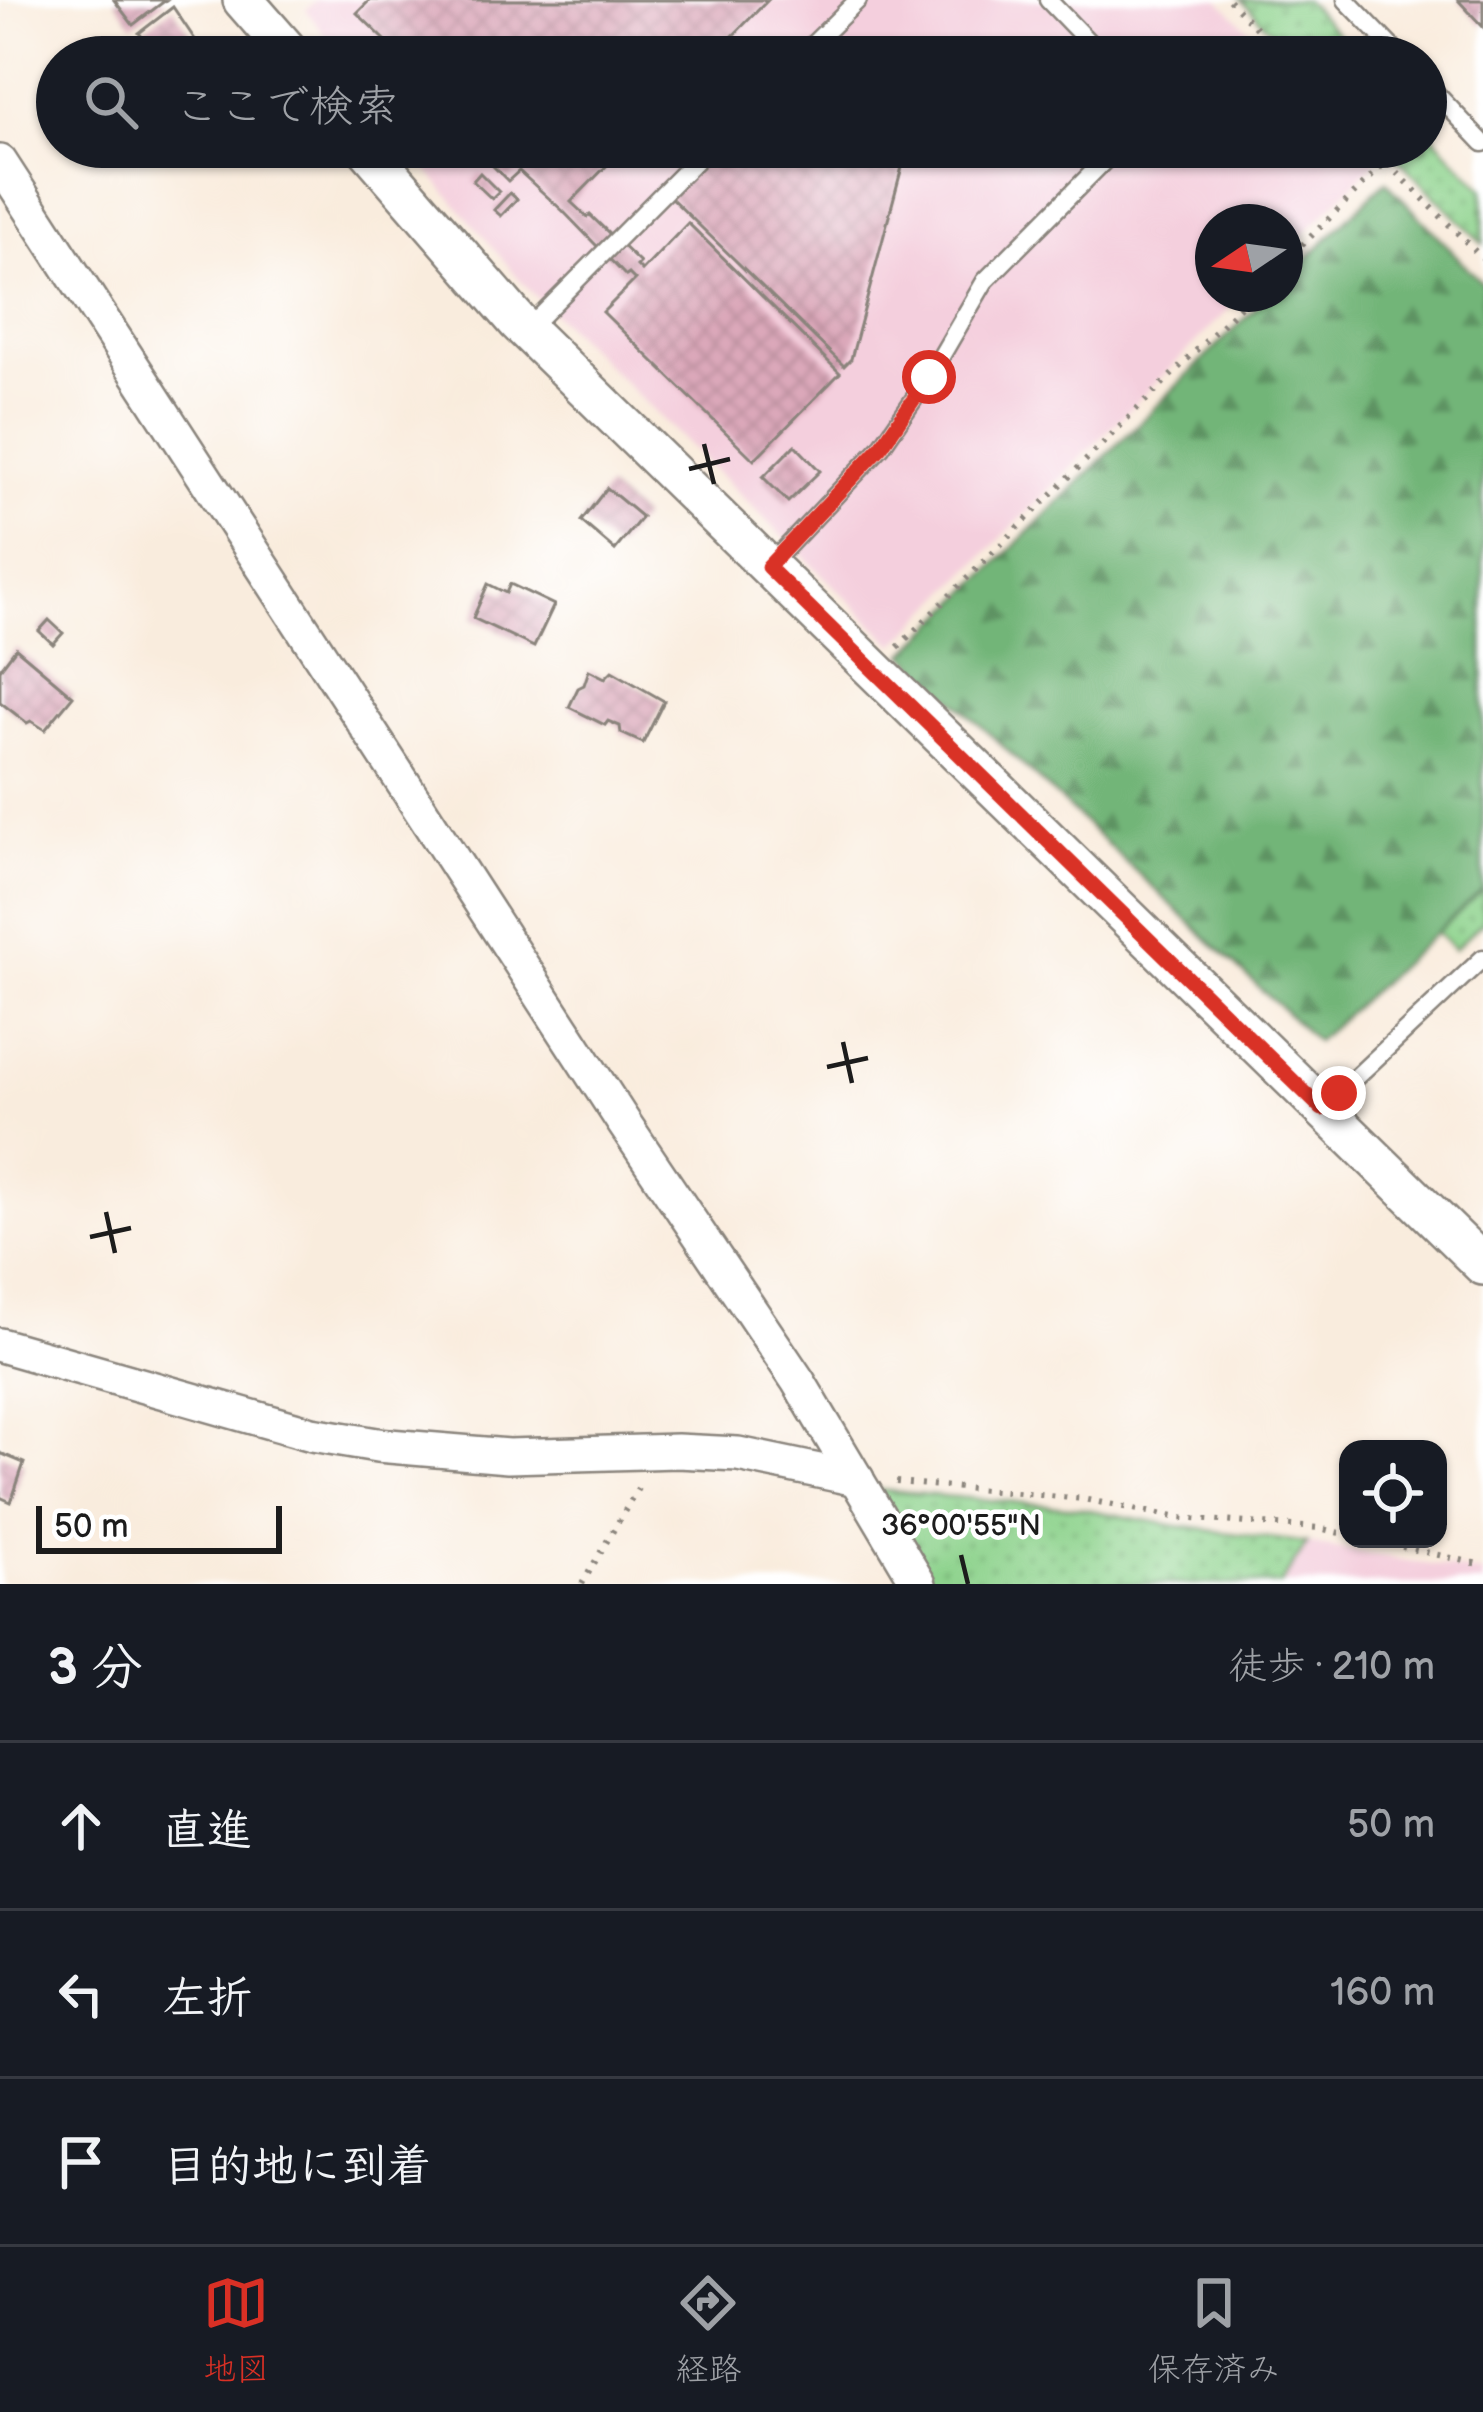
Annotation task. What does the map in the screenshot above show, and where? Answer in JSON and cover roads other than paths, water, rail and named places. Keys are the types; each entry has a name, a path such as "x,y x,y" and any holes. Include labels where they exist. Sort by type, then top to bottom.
{"street":[{"path":"243,0 275,36"},
{"path":"0,162 624,1123 798,1381 919,1584"},
{"path":"384,168 527,330 1483,1265"},
{"path":"0,1346 312,1434 377,1445 508,1456 738,1454 857,1479"}],"lane":[{"path":"821,36 857,0"},
{"path":"1048,0 1083,36"},
{"path":"1346,0 1381,36"},
{"path":"1447,105 1483,142"},
{"path":"527,330 688,168"},
{"path":"768,567 881,447 985,281 1097,168"},
{"path":"1322,1109 1483,958"}]}
